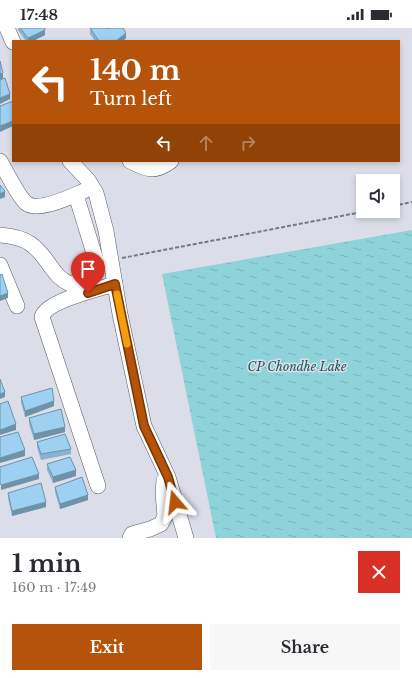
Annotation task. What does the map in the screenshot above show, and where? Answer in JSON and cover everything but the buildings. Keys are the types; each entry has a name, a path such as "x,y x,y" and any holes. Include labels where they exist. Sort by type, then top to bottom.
{"street":[{"path":"0,161 26,203 34,207 61,201 93,188"},
{"path":"71,162 88,180 96,193 106,231 115,284 144,426 165,472 186,538"},
{"path":"132,162 150,170 163,167 170,162"},
{"path":"0,234 16,236 30,242 42,254 61,280 70,284 81,280 95,270 96,260 76,195"},
{"path":"0,265 17,306"},
{"path":"98,486 42,317 43,311 53,305 115,284"},
{"path":"130,538 132,534 161,524 165,516 163,493 165,472"}],"path":[{"path":"400,205 412,202"},
{"path":"111,260 356,213"}],"water":[{"name":"CP Chondhe Lake","path":"412,230 412,538 216,538 162,274"}],"slow traffic":[{"path":"117,294 127,344"}],"route":[{"path":"88,293 115,284 144,426 168,477 175,502"}]}
